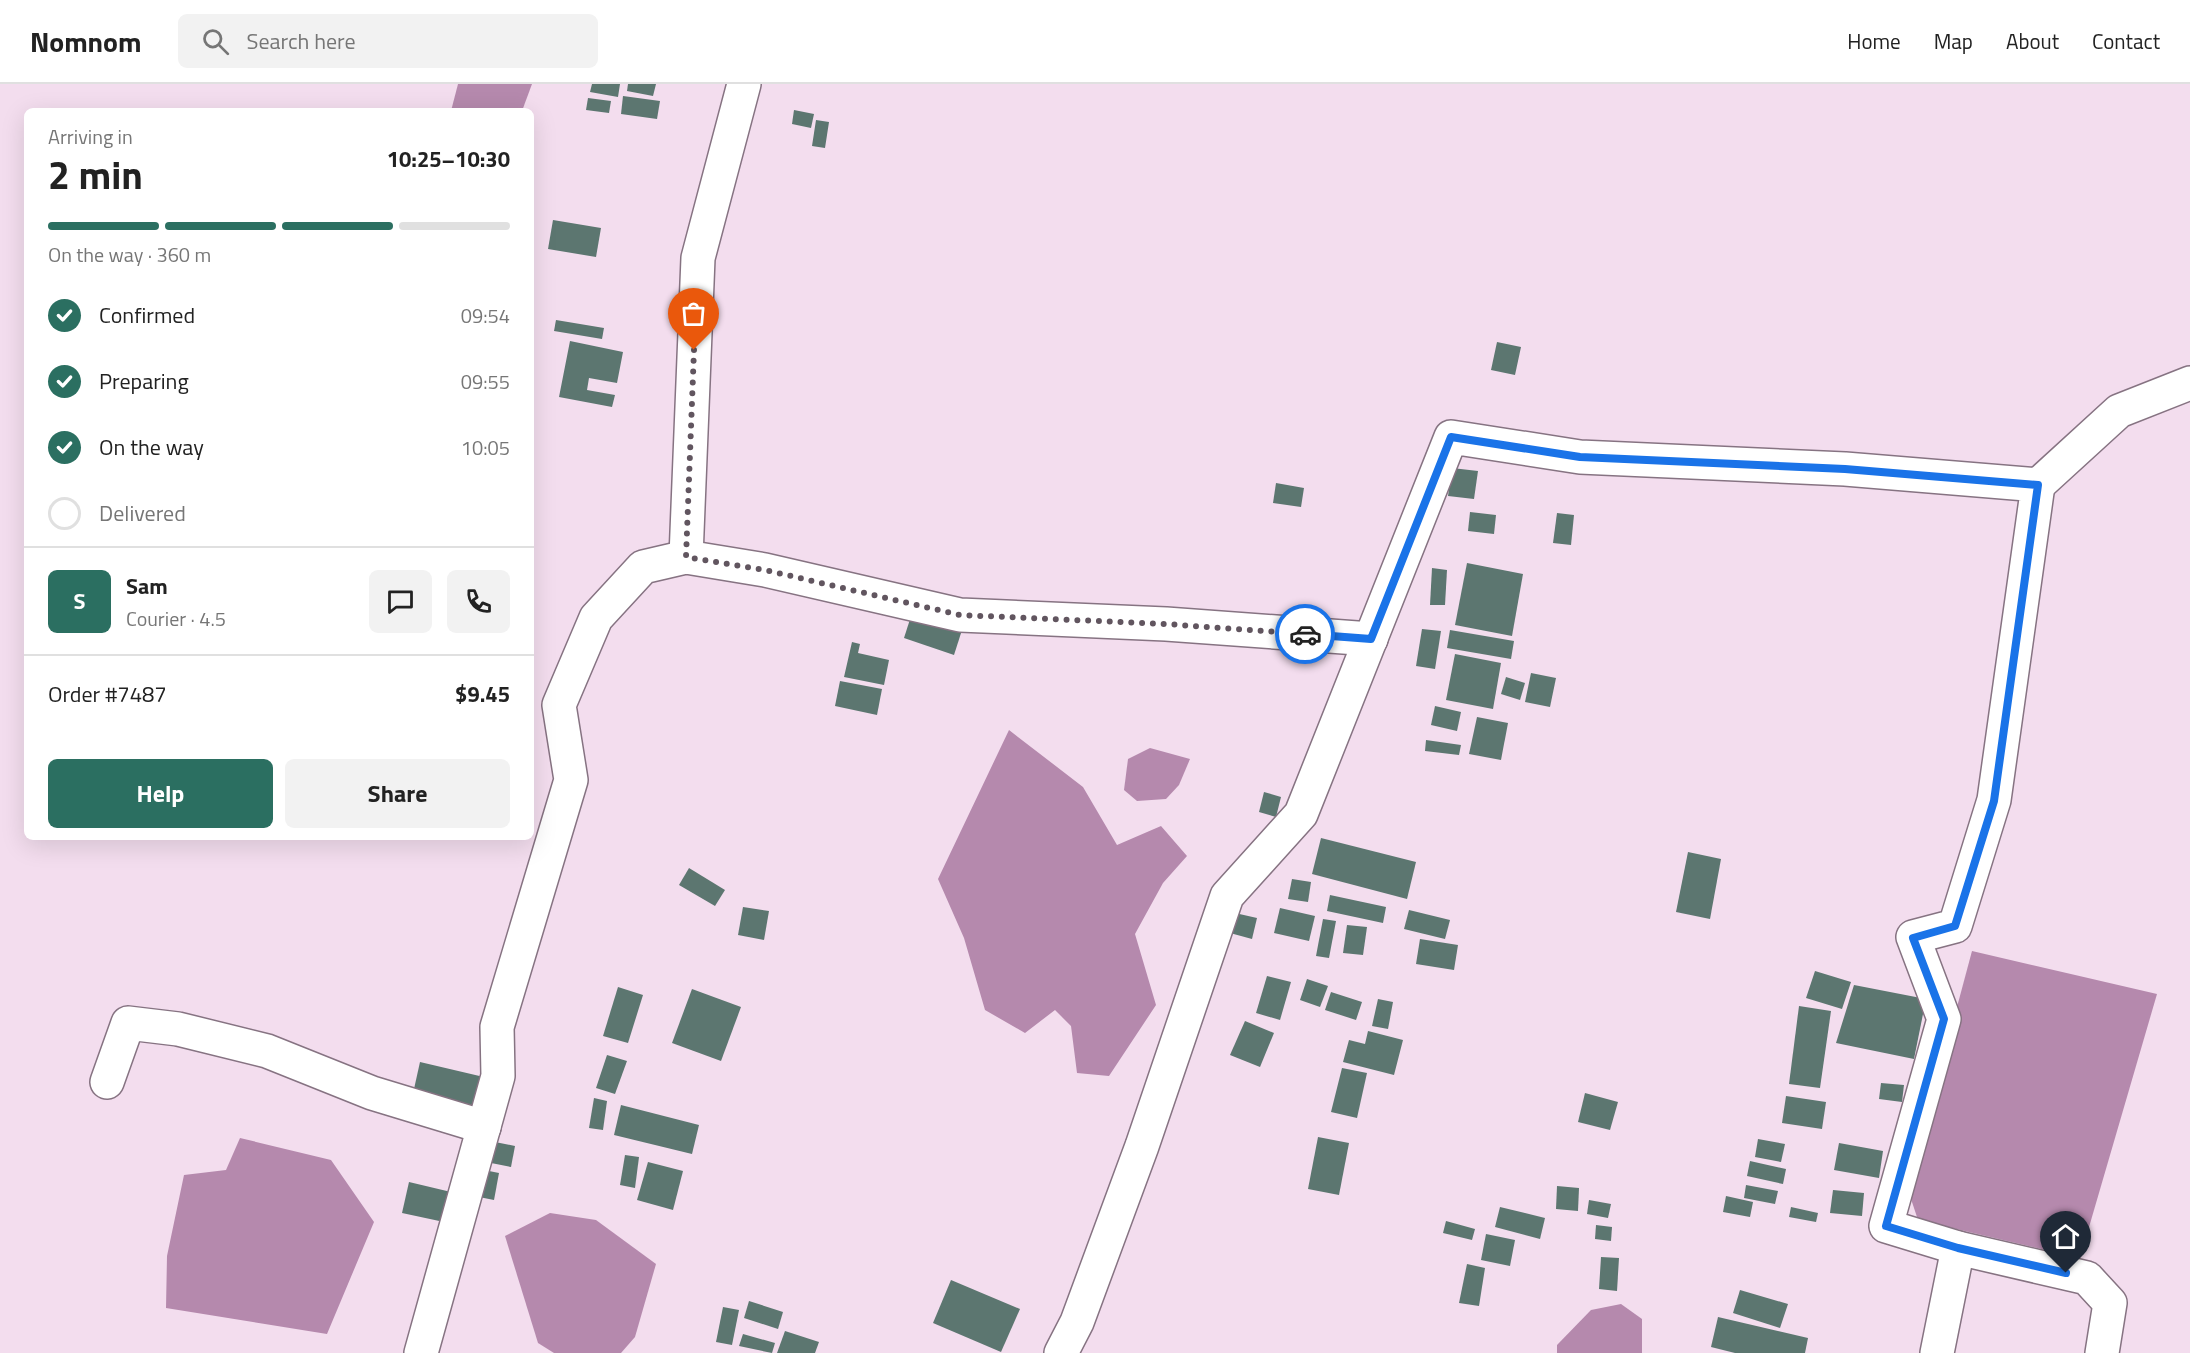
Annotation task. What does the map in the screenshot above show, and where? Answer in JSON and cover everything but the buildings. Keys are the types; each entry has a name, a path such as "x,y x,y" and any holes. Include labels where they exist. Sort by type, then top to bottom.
{"street":[{"path":"686,557 698,258 744,84"},
{"path":"2102,1353 2110,1303 2087,1278 1958,1248 1886,1226 1944,1019 1913,938 1955,926 1994,801 2038,485 2119,411 2190,383"},
{"path":"1061,1353 1077,1322 1138,1157 1227,896 1301,814 1451,437 1580,457 1845,469 2038,485"},
{"path":"421,1353 498,1076 497,1027 571,780 560,705 596,618 643,567 686,557 765,570 960,615 1166,624 1371,639"},
{"path":"107,1082 128,1023 178,1029 267,1051 372,1092 484,1127"},
{"path":"1937,1353 1958,1248"}],"shaded area":[{"path":"458,84 532,84 523,108 452,108"},
{"path":"1009,730 1083,787 1117,845 1161,826 1187,856 1163,883 1135,934 1156,1005 1109,1076 1077,1073 1071,1026 1055,1010 1025,1033 985,1010 964,938 938,879"},
{"path":"1150,748 1190,759 1179,785 1166,799 1137,801 1124,790 1128,759"},
{"path":"1972,951 2157,994 2080,1258 1918,1220 1908,1190"},
{"path":"240,1138 331,1160 374,1222 327,1334 166,1308 167,1256 184,1175 226,1170"},
{"path":"550,1213 596,1220 656,1264 635,1337 621,1353 554,1353 538,1343 505,1236"},
{"path":"1621,1304 1642,1319 1642,1353 1557,1353 1557,1345 1591,1310"}],"way so far":[{"path":"694,350 686,557 765,570 960,615 1166,624 1305,634"}],"route":[{"path":"1305,634 1371,639 1451,437 1580,457 1845,469 2038,485 1994,801 1955,926 1913,938 1944,1019 1886,1226 1958,1248 2066,1273"}]}
